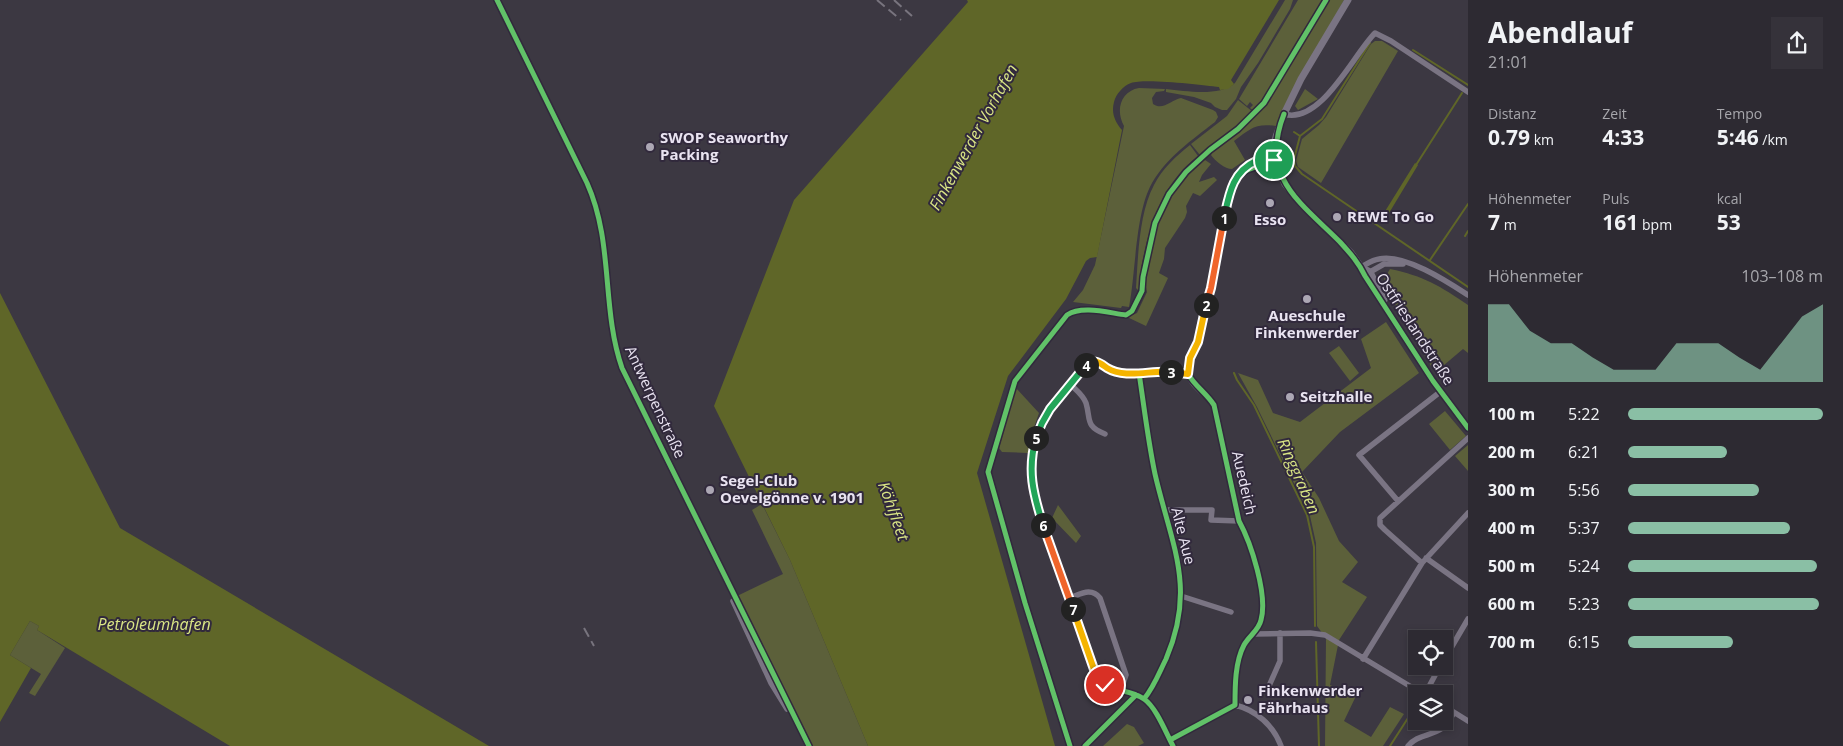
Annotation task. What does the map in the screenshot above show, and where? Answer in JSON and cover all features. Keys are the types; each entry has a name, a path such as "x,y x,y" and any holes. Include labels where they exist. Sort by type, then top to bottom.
{"street":[{"name":"Antwerpenstraße","path":"497,0 596,205 603,236 612,332 622,368 809,746"},
{"path":"1259,160 1276,137 1284,114 1301,79 1348,0"},
{"path":"1284,114 1294,116 1324,100 1337,85 1365,43 1375,33 1391,41 1468,92"},
{"path":"1276,137 1277,163"},
{"path":"1277,163 1269,158 1259,160 1243,169 1236,178 1228,196 1211,288 1198,342 1190,358 1188,374 1116,372 1100,362 1093,361 1084,367 1045,417 1032,457 1032,481 1040,513 1097,678 1109,688 1121,690 1144,699 1149,703 1172,743 1235,705 1245,707 1261,718 1271,728 1281,746"},
{"path":"1236,178 1250,169 1277,163"},
{"name":"Ostfrieslandstraße","path":"1277,163 1285,184 1302,205 1351,254 1361,267 1440,392 1468,428"},
{"path":"1361,267 1372,261 1384,258 1398,260 1434,273 1468,295"},
{"path":"1370,272 1384,264 1410,264"},
{"name":"Ostfrieslandstraße","path":"1361,267 1370,272 1383,295 1387,307"},
{"name":"Alte Aue","path":"1140,373 1153,462 1179,566 1181,596 1179,619 1171,646 1155,683 1144,699"},
{"name":"Auedeich","path":"1188,374 1194,384 1209,397 1214,405 1239,520 1254,556 1260,588 1261,621 1254,634 1244,644 1241,653 1235,691 1235,705"},
{"path":"1071,384 1085,401 1090,424 1097,431 1105,434"},
{"path":"1398,501 1359,455 1440,392"},
{"path":"1468,438 1380,518 1380,525 1384,530 1424,560 1468,588"},
{"path":"1164,510 1212,510 1211,520 1239,520"},
{"path":"1363,658 1424,560 1468,513"},
{"path":"1069,598 1091,591 1100,598 1126,675 1121,690"},
{"path":"1181,596 1232,612"},
{"path":"1453,645 1468,619"},
{"path":"1268,686 1280,661 1280,633"},
{"path":"1254,634 1310,633 1325,635 1409,685"},
{"path":"1408,746 1415,739 1440,729 1454,713 1468,720"}],"shaded area":[{"path":"1285,0 1293,0 1290,9 1258,63 1241,87 1236,99 1227,110 1222,110 1211,103 1194,97 1166,92 1166,89 1212,92 1235,83"},
{"path":"1298,0 1324,0 1265,99 1254,111 1250,108 1253,105 1250,102 1247,106 1239,99"},
{"path":"1327,0 1344,0 1281,113 1276,126 1258,126 1244,133 1234,141 1245,160 1232,169 1223,166 1211,155 1213,150 1234,135 1266,105"},
{"path":"1375,41 1382,41 1398,51 1321,183 1298,167 1296,161 1302,139 1326,117 1371,44"},
{"path":"1139,88 1165,89 1164,91 1156,92 1152,98 1153,104 1157,106 1164,106 1181,98 1213,110 1218,117 1215,122 1172,157 1152,183 1146,196 1139,226 1129,307 1122,306 1121,308 1073,302 1083,290 1095,265 1124,126 1120,114 1121,102 1128,93"},
{"path":"1305,89 1318,99 1298,110 1295,106"},
{"path":"1238,100 1253,112 1229,135 1200,155 1191,144 1227,116"},
{"path":"1190,145 1198,156 1178,175 1163,198 1149,235 1141,273 1142,288 1138,290 1136,288 1140,235 1149,196 1165,168"},
{"path":"1205,160 1211,164 1199,182 1214,177 1217,180 1200,196 1193,193 1186,206 1185,218 1165,248 1164,259 1159,273 1168,278 1146,326 1127,317 1137,313 1147,292 1144,277 1158,217 1179,181 1199,162"},
{"path":"1390,269 1413,275 1431,283 1468,305 1468,353 1463,349 1437,371 1431,366 1399,313 1384,279"},
{"path":"1386,322 1419,373 1340,432 1302,472 1319,498 1339,541 1358,562 1342,582 1367,597 1339,640 1330,685 1356,696 1344,721 1371,737 1390,707 1404,714 1383,746 1325,746 1326,638 1317,626 1316,543 1310,516 1257,407 1238,373 1258,380 1273,413 1300,422 1371,368 1361,339"},
{"path":"1339,346 1359,373 1350,381 1329,353"},
{"path":"1016,388 1039,413 1031,436 1028,453 1002,452 999,448"},
{"path":"1445,411 1466,436 1450,450 1429,424"},
{"path":"1468,445 1468,471 1455,456"},
{"path":"762,504 790,560 868,746 812,746 737,596 783,574 752,510"},
{"path":"1058,505 1081,536 1076,543 1052,518"},
{"path":"30,621 39,626 37,630 65,648 35,696 29,693 41,674 10,655"},
{"path":"1127,724 1134,727 1144,743 1138,746 1103,746"}],"water":[{"path":"967,0 1279,0 1231,80 1234,84 1228,89 1220,90 1219,87 1148,81 1131,83 1118,93 1113,106 1113,114 1122,130 1097,257 1086,261 1066,299 1008,376 977,473 1055,746 868,746 790,560 714,406 794,200 968,2"},
{"path":"1415,163 1418,165 1383,223 1379,221"},
{"name":"Petroleumhafen","path":"0,293 120,528 489,746 230,746 37,630 39,626 30,621 10,655 31,668 0,722"}],"waterway":[{"path":"1300,136 1322,119 1370,43"},
{"path":"1413,50 1468,85"},
{"path":"1416,165 1462,93"},
{"path":"1294,132 1300,136 1294,159 1295,166 1302,174 1468,287"},
{"path":"1430,260 1468,204"},
{"path":"1465,236 1468,231"},
{"name":"Ringgraben","path":"1234,373 1254,405 1307,515 1314,547 1315,626"},
{"name":"Ringgraben","path":"1316,642 1319,746"},
{"path":"1390,746 1408,718"}],"railway":[{"path":"877,0 901,20"},
{"path":"894,0 912,16"},
{"path":"584,628 594,646"}],"cycle path":[{"path":"497,0 587,183 595,206 601,229 611,322 622,368 809,746"},
{"path":"1070,746 1025,603 988,472 1015,381 1067,315 1080,310 1096,310 1126,315 1132,311 1142,291 1143,277 1155,223 1169,194 1186,172 1210,150 1238,129 1264,103 1326,0"},
{"path":"1284,114 1278,136 1277,155 1280,172 1288,187 1298,201 1354,258 1433,381 1468,428"},
{"path":"1170,740 1235,705 1235,682 1241,652 1261,620 1263,609 1257,569 1239,521 1214,405 1188,374 1190,358 1196,349 1211,288 1228,196 1232,186 1236,179 1246,170 1277,163"},
{"path":"1173,746 1157,714 1144,699 1132,693 1107,686 1097,678 1040,513 1031,470 1034,448 1045,417 1059,397 1089,363 1098,361 1112,370 1121,373 1165,371 1188,374"},
{"path":"1139,373 1155,474 1174,544 1180,587 1180,610 1175,633 1154,685 1144,699"},
{"path":"1085,746 1136,695"}],"place":[{"name":"SWOP Seaworthy Packing","path":"650,147"},
{"name":"Esso","path":"1270,203"},
{"name":"REWE To Go","path":"1337,217"},
{"name":"Aueschule Finkenwerder","path":"1307,299"},
{"name":"Seitzhalle","path":"1290,397"},
{"name":"Segel-Club Oevelgönne v. 1901","path":"710,490"},
{"name":"Finkenwerder Fährhaus","path":"1248,700"}],"route":[{"path":"1105,685 1098,680 1040,513 1032,481 1032,457 1036,438 1050,409 1084,367 1091,362 1100,362 1116,372 1188,374 1190,358 1196,349 1211,288 1228,196 1232,184 1239,172 1246,166 1263,158 1274,160"}],"water label":[{"name":"Finkenwerder Vorhafen","path":"973,137"},
{"name":"Köhlfleet","path":"894,511"}]}
